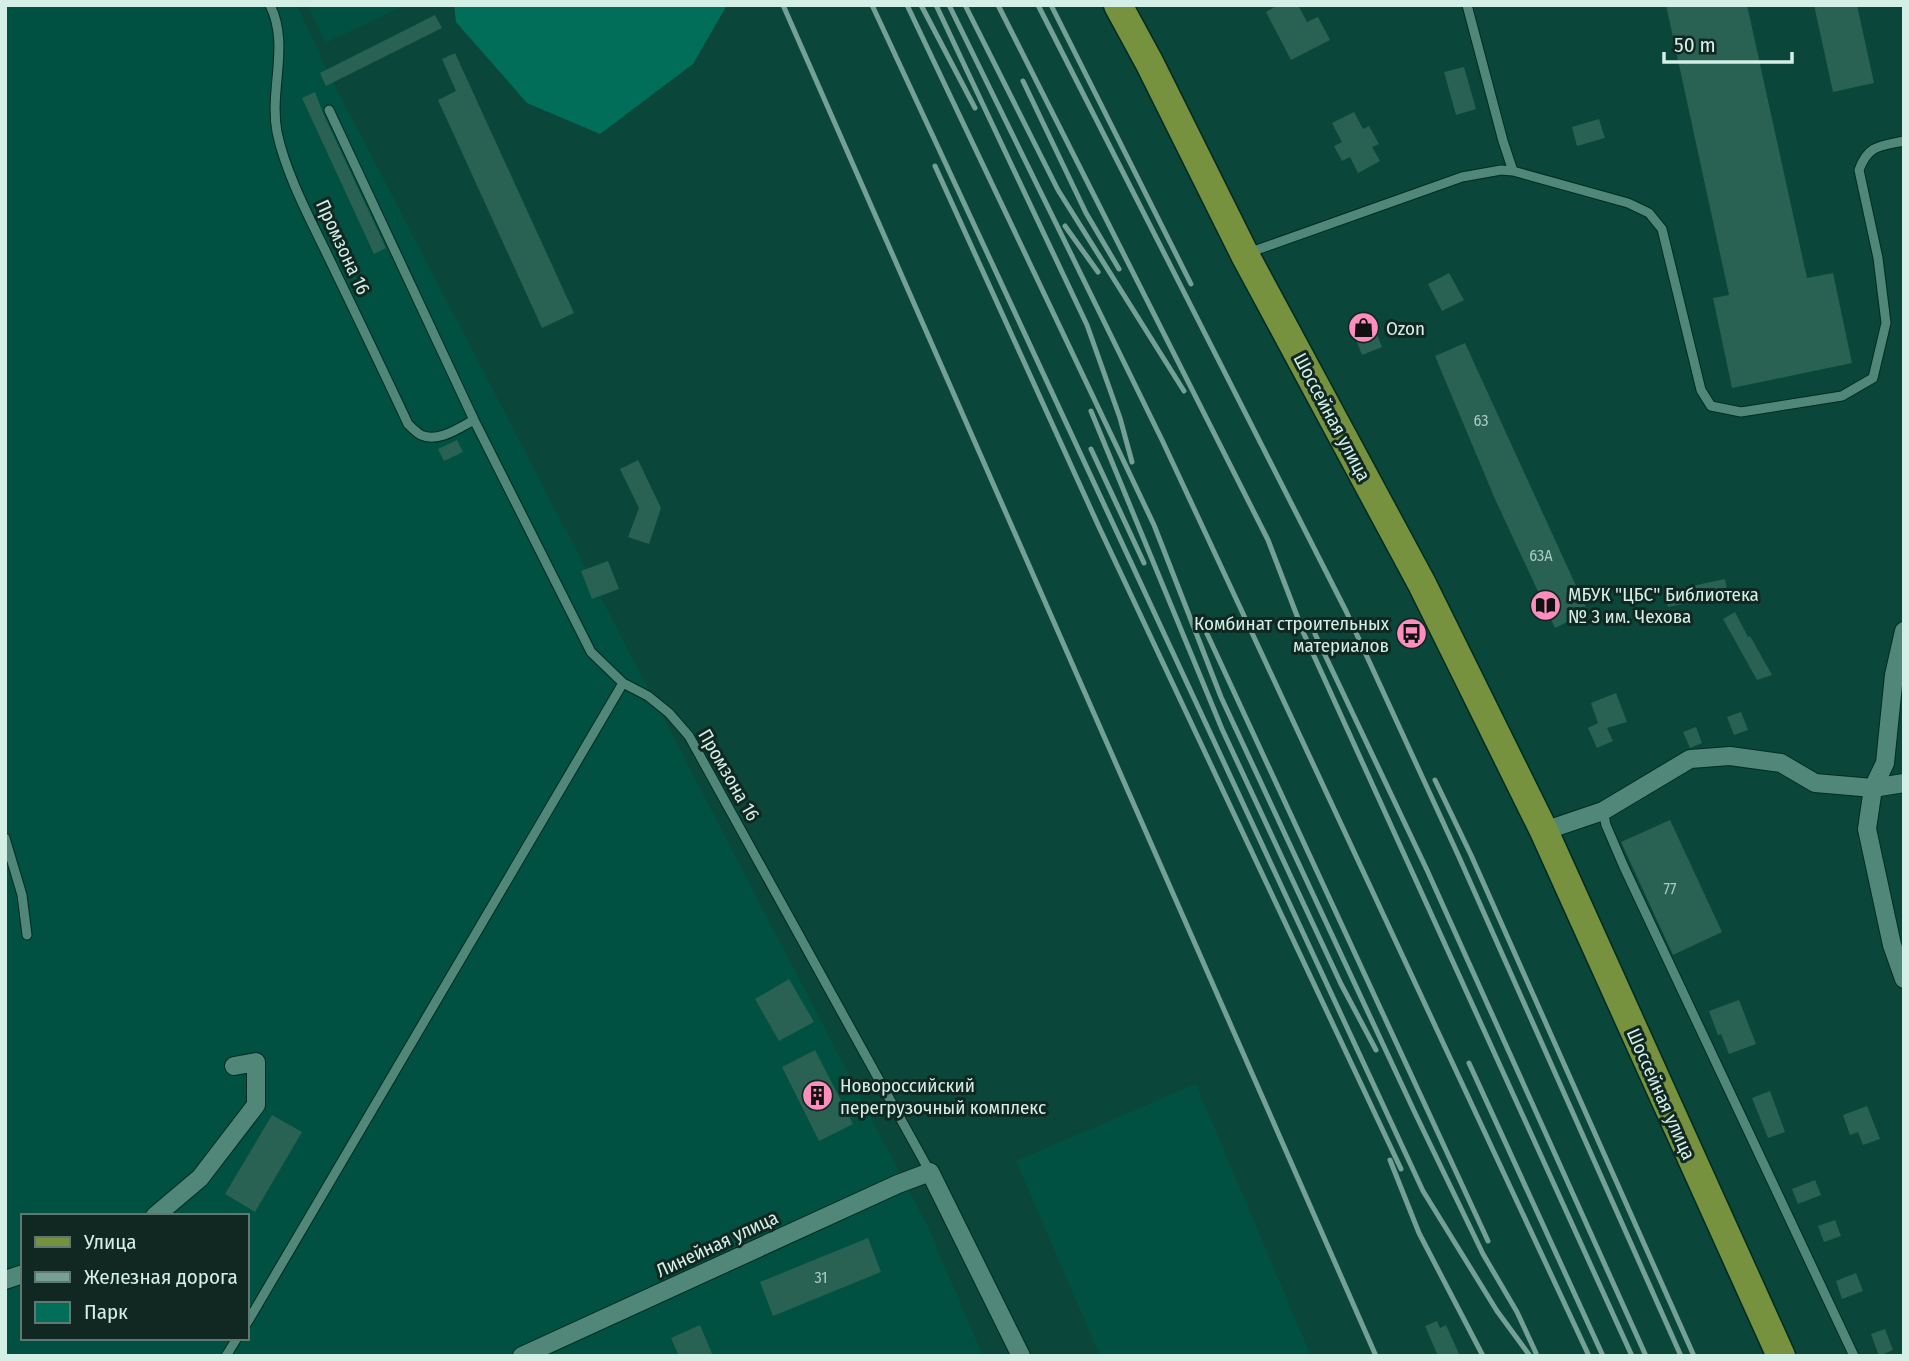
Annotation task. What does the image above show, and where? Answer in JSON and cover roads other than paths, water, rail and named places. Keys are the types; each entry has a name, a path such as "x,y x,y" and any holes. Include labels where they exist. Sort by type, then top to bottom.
{"main road":[{"name":"Шоссейная улица","path":"1118,5 1245,255 1422,584 1544,831 1781,1356"}],"street":[{"path":"1903,973 1892,945 1867,829 1873,788 1885,763 1894,675 1904,631"},
{"path":"1544,831 1604,811 1690,759 1730,756 1781,763 1815,783 1873,788 1904,783"},
{"path":"157,1214 200,1178 256,1105 256,1062 234,1066"},
{"path":"930,1172 1021,1356"},
{"name":"Линейная улица","path":"522,1356 898,1184 930,1172"}],"lane":[{"name":"Промзона 16","path":"270,5 280,39 275,101 277,132 298,194 408,424 421,435 433,438 474,421"},
{"path":"1467,5 1513,171"},
{"name":"Промзона 16","path":"329,110 474,421 591,652 623,683 648,696 669,713 688,736 930,1172"},
{"path":"1245,255 1462,177 1501,170 1513,171 1628,203 1649,214 1662,229 1701,390 1711,405 1741,412 1842,396 1873,379 1886,323 1878,258 1859,170 1864,156 1877,146 1904,141"},
{"path":"248,1321 623,683"},
{"path":"1604,811 1606,825 1624,867 1854,1356"},
{"path":"5,838 22,895 27,935"},
{"path":"226,1356 236,1340"}],"railway":[{"path":"783,5 1376,1356"},
{"path":"872,5 1423,1191 1497,1311 1530,1356"},
{"path":"907,5 1154,525 1221,697 1415,1113 1483,1254 1517,1312 1536,1353"},
{"path":"921,5 975,108"},
{"path":"936,5 1087,325 1120,418 1132,462"},
{"path":"949,5 1163,442 1589,1356"},
{"path":"965,5 1058,190 1184,391"},
{"path":"998,5 1268,540 1304,634 1632,1356"},
{"path":"1038,5 1346,611 1459,857 1681,1356"},
{"path":"1051,5 1191,284"},
{"path":"1023,81 1086,213 1119,269"},
{"path":"935,166 1099,527 1401,1169"},
{"path":"1065,226 1098,272"},
{"path":"1091,411 1222,729 1341,984 1376,1050"},
{"path":"1091,449 1144,563"},
{"path":"1203,625 1488,1241"},
{"path":"1315,634 1427,870 1646,1356"},
{"path":"1435,780 1694,1356"},
{"path":"1469,1063 1603,1356"},
{"path":"1390,1160 1419,1233 1483,1356"}],"place":[{"name":"Ozon","path":"1363,328"},
{"name":"МБУК \"ЦБС\" Библиотека № 3 им. Чехова","path":"1545,605"},
{"name":"Комбинат строительных материалов","path":"1412,634"},
{"name":"Новороссийский перегрузочный комплекс","path":"817,1096"}]}
